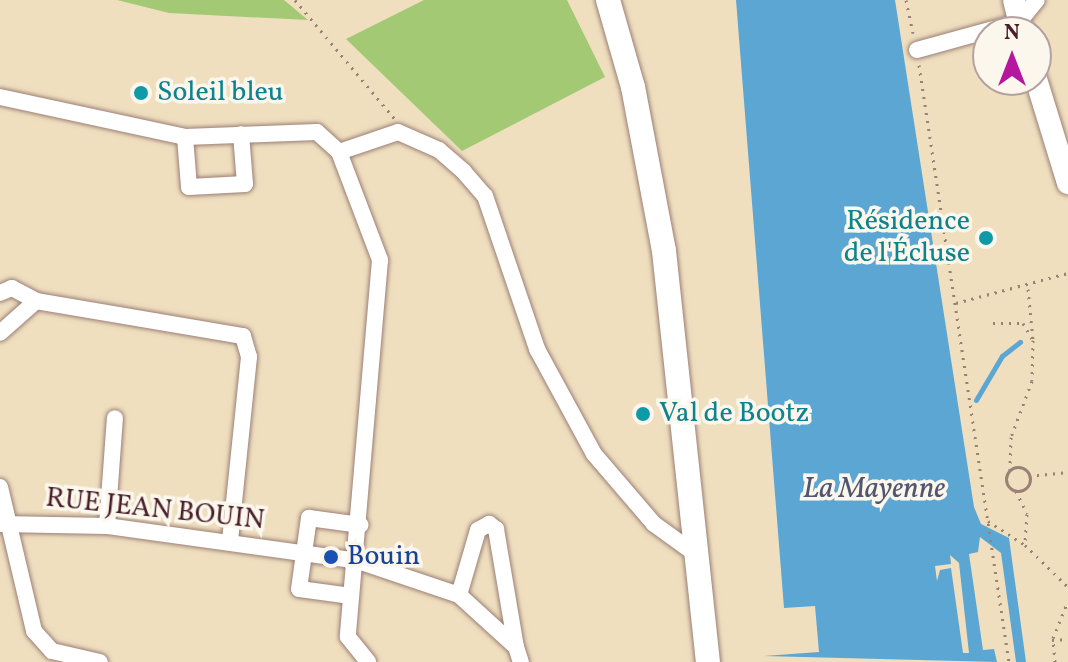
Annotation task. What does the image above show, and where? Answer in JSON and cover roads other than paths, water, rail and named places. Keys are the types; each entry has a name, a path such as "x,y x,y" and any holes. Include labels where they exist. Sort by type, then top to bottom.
{"main road":[{"path":"608,0 664,251 708,662"}],"street":[{"path":"1020,16 1037,0"},
{"path":"917,50 972,33"},
{"path":"1041,96 1068,183"},
{"path":"0,97 185,137 317,132 339,152 380,260 358,561 348,637 368,662"},
{"path":"339,152 398,132 439,150 485,196 537,349 594,454 654,524 697,555"},
{"path":"185,137 189,187 245,184 241,134"},
{"path":"0,293 12,288 36,301 243,336 249,357 230,540"},
{"path":"0,333 36,301"},
{"path":"107,526 115,418"},
{"path":"0,487 4,524 34,631 52,651 100,662"},
{"path":"351,596 299,589 304,552 309,518 361,525"},
{"name":"RUE JEAN BOUIN","path":"4,524 107,526 230,540 358,561 459,595"},
{"path":"489,524 496,529 518,654 459,595 478,530 489,524"}],"water":[{"name":"La Mayenne","path":"736,0 895,0 974,507 981,524 1009,538 1026,662 1016,662 1001,553 980,537 978,552 969,554 983,650 994,649 997,662 764,656 819,652 815,606 784,608","holes":["950,555 959,563 969,653 963,653 951,568 940,570 937,581 935,566 951,564"]}],"waterway":[{"path":"976,400 1002,356 1020,342"}],"place":[{"name":"Soleil bleu","path":"141,93"},
{"name":"Résidence de l'Écluse","path":"986,238"},
{"name":"Val de Bootz","path":"643,414"},
{"name":"Bouin","path":"331,557"}]}
